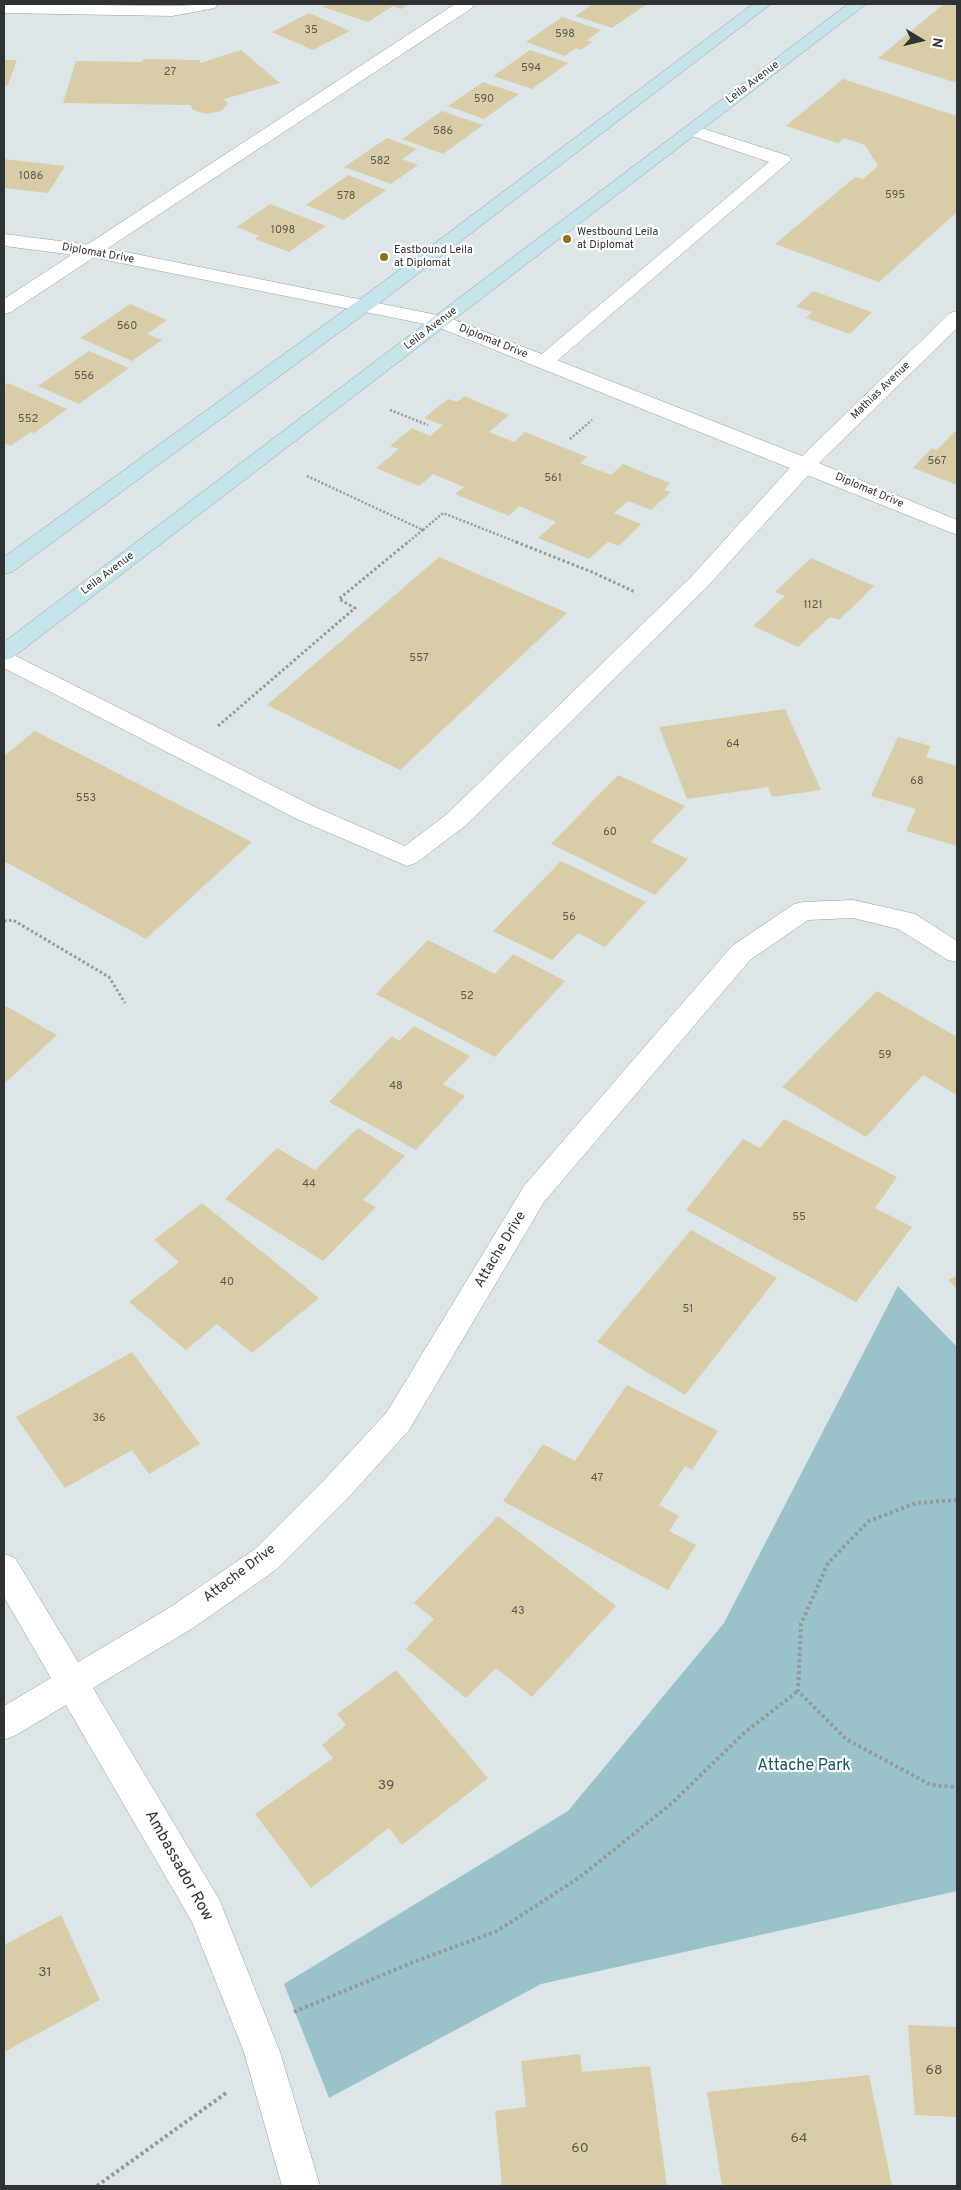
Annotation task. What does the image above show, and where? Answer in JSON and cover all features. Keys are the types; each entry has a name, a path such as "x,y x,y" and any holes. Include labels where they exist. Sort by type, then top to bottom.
{"main road":[{"path":"4,567 362,306 764,4"},
{"name":"Leila Avenue","path":"4,653 858,4"}],"street":[{"path":"4,8 172,11 210,4"},
{"path":"4,308 466,4"},
{"path":"544,362 782,160 692,130"},
{"name":"Diplomat Drive","path":"4,240 90,251 440,321 805,465 957,528"},
{"name":"Mathias Avenue","path":"187,752 306,813 406,857 456,820 672,609 699,582 805,465 957,317"},
{"path":"4,659 187,752"},
{"name":"Attache Drive","path":"4,1724 181,1618 266,1559 337,1488 398,1421 534,1194 741,953 803,912 853,909 906,921 957,953"},
{"name":"Ambassador Row","path":"4,1568 206,1911 262,2052 301,2186"}],"path":[{"path":"390,410 428,425"},
{"path":"307,476 423,530"},
{"path":"187,752 355,608 339,599 443,513 592,572 672,609"},
{"path":"4,921 13,920 109,977 125,1003"},
{"path":"957,1500 916,1502 868,1521 828,1563 801,1624 798,1691 846,1739 931,1785 957,1787"},
{"path":"97,2186 233,2088 295,2012 411,1963 497,1931 580,1877 672,1803 744,1733 798,1691"}],"green space":[{"name":"Attache Park","path":"898,1286 957,1347 957,1891 541,1984 329,2098 284,1984 568,1811 724,1623"}],"building":[{"path":"328,4 408,4 401,9 393,6 368,22 323,7"},
{"path":"593,4 647,4 612,28 575,16"},
{"path":"944,4 957,4 957,83 878,58"},
{"path":"309,13 350,31 313,50 272,32"},
{"path":"562,17 601,30 587,40 592,42 581,50 576,48 565,56 526,42"},
{"path":"241,50 280,83 224,99 228,104 221,111 206,114 193,110 190,105 63,103 76,61 142,62 144,59 200,60 200,63"},
{"path":"530,50 568,63 532,89 493,76"},
{"path":"4,60 17,60 8,85 4,85"},
{"path":"843,79 957,116 957,212 879,282 775,244 855,177 863,179 878,166 865,145 844,138 838,143 786,126"},
{"path":"483,82 519,94 484,119 448,106"},
{"path":"442,111 483,125 443,154 402,139"},
{"path":"387,138 417,149 402,159 418,165 391,184 344,167"},
{"path":"4,159 65,166 48,193 4,188"},
{"path":"348,175 386,190 344,220 306,205"},
{"path":"270,204 326,226 289,252 255,239 259,236 237,227"},
{"path":"813,291 872,312 850,334 806,318 812,312 796,307"},
{"path":"130,304 167,320 147,334 162,340 132,361 80,338"},
{"path":"89,351 129,368 79,404 38,386"},
{"path":"8,383 67,409 34,433 31,432 10,446 4,443 4,386"},
{"path":"464,396 509,415 489,432 514,442 525,432 587,457 580,463 611,475 623,464 670,483 664,490 671,492 651,510 628,501 614,513 641,524 619,546 608,542 589,559 538,538 556,522 519,506 509,516 455,494 464,487 433,474 419,486 376,468 399,449 390,446 412,428 430,436 443,425 424,418 448,399 457,402"},
{"path":"955,431 957,432 957,485 913,468 932,448 937,450"},
{"path":"439,557 567,613 400,770 267,705"},
{"path":"811,558 874,586 839,620 830,617 798,647 753,626 785,596 775,592"},
{"path":"785,709 821,790 772,797 768,787 687,799 659,727"},
{"path":"35,731 252,842 146,939 4,861 4,756"},
{"path":"898,737 931,746 926,757 957,766 957,846 906,831 916,809 871,796"},
{"path":"618,775 685,806 651,842 688,859 655,895 551,844"},
{"path":"561,861 646,902 605,947 578,933 552,960 493,931"},
{"path":"428,940 495,974 513,954 565,981 495,1057 376,994"},
{"path":"877,991 957,1037 957,1095 923,1075 866,1137 782,1087"},
{"path":"4,1005 57,1035 4,1084"},
{"path":"414,1026 470,1056 443,1084 465,1096 416,1150 329,1102 392,1036 399,1041"},
{"path":"784,1119 897,1177 875,1208 912,1227 856,1302 686,1210 743,1139 760,1148"},
{"path":"358,1128 405,1156 363,1200 376,1207 323,1261 225,1199 277,1148 315,1170"},
{"path":"202,1203 319,1298 252,1353 217,1324 186,1350 129,1302 179,1262 154,1240"},
{"path":"691,1230 777,1278 685,1395 597,1342"},
{"path":"957,1275 957,1289 948,1280"},
{"path":"132,1352 200,1444 149,1474 132,1450 65,1488 16,1417"},
{"path":"627,1385 718,1431 692,1470 685,1466 659,1505 679,1516 669,1531 696,1545 668,1590 503,1501 543,1444 575,1461"},
{"path":"498,1516 616,1606 532,1697 496,1668 466,1698 406,1649 434,1619 414,1603"},
{"path":"396,1670 488,1778 402,1845 389,1828 311,1888 255,1814 333,1758 322,1745 346,1725 337,1714"},
{"path":"61,1915 100,2000 4,2052 4,1945"},
{"path":"908,2025 957,2027 957,2117 915,2115"},
{"path":"580,2054 582,2072 650,2066 667,2186 502,2186 495,2111 526,2107 521,2061"},
{"path":"869,2075 892,2186 722,2186 707,2092"}],"place":[{"name":"Westbound Leila at Diplomat","path":"567,239"},
{"name":"Eastbound Leila at Diplomat","path":"384,257"}]}
